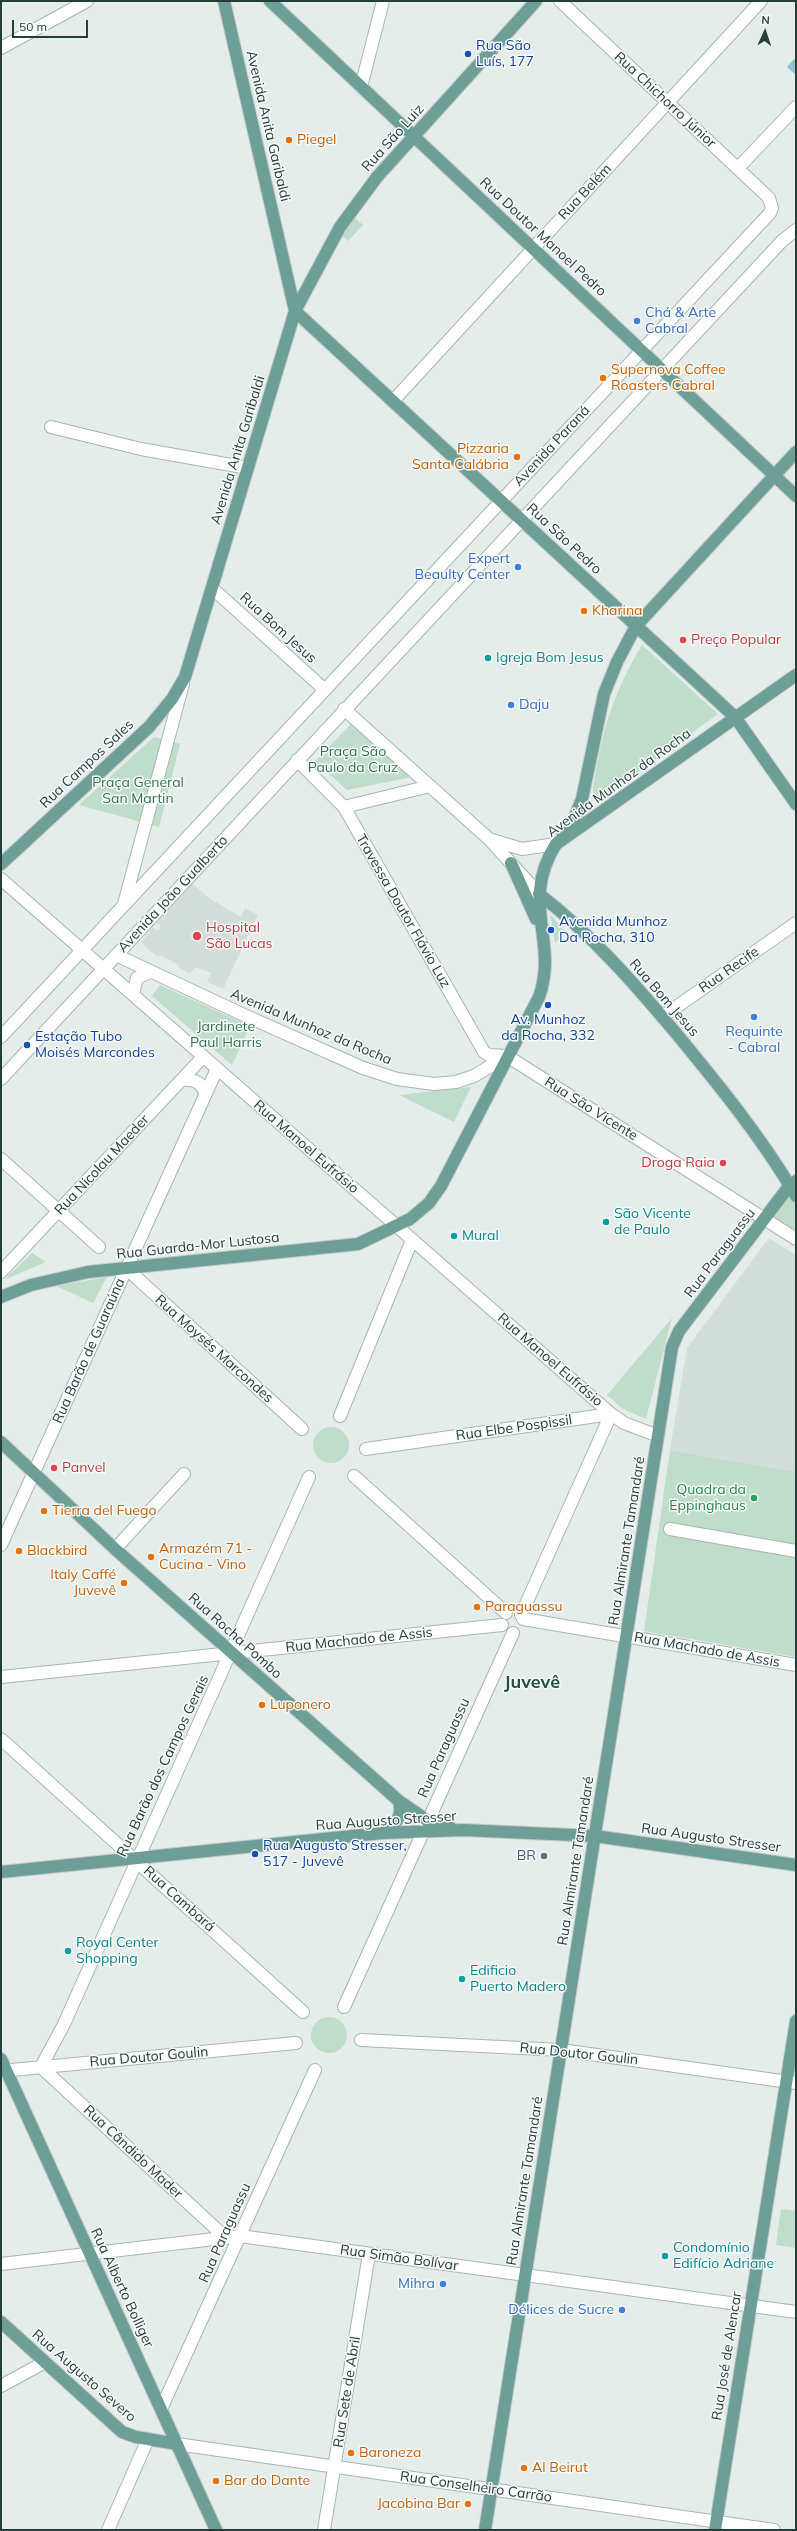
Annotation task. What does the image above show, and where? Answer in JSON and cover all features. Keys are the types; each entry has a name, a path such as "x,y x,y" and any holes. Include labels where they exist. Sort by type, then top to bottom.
{"main road":[{"name":"Avenida Anita Garibaldi","path":"185,678 295,311 224,1"},
{"name":"Rua Doutor Manoel Pedro","path":"270,1 796,496"},
{"name":"Rua São Luiz","path":"295,311 344,222 377,177 536,1"},
{"name":"Rua São Pedro","path":"295,311 735,718 796,804"},
{"path":"556,844 567,831 578,810 604,694 617,662 636,626 796,452"},
{"name":"Avenida Munhoz da Rocha","path":"507,1056 543,986 545,962 540,929 539,894 542,871 556,844 796,675"},
{"name":"Rua Campos Sales","path":"1,864 149,727 172,699 185,678"},
{"path":"511,863 540,929"},
{"name":"Rua Bom Jesus","path":"539,894 573,923 662,1017 726,1095 794,1188"},
{"path":"397,1227 421,1211 441,1186 507,1056"},
{"name":"Rua Paraguassu","path":"675,1339 764,1219 794,1188"},
{"name":"Rua Guarda-Mor Lustosa","path":"1,1297 31,1285 65,1276 126,1268 344,1247 370,1240 397,1227"},
{"name":"Rua Almirante Tamandaré","path":"485,2530 658,1436 675,1339"},
{"name":"Rua Rocha Pombo","path":"1,1442 115,1549 426,1826 463,1830"},
{"path":"382,1833 399,1820 401,1808 399,1801"},
{"name":"Rua Augusto Stresser","path":"1,1872 382,1833 426,1826"},
{"name":"Rua Augusto Stresser","path":"463,1830 595,1836 796,1865"},
{"name":"Rua José de Alencar","path":"715,2526 750,2306 791,2082 796,2021"},
{"name":"Rua Alberto Bolliger","path":"1,2059 4,2071 90,2254 216,2530"},
{"name":"Rua Augusto Severo","path":"1,2322 122,2432 148,2439 177,2444"}],"street":[{"path":"1,48 87,1"},
{"path":"361,87 383,1"},
{"name":"Rua Chichorro Júnior","path":"560,1 769,198"},
{"name":"Rua Belém","path":"393,401 761,1"},
{"path":"738,168 796,107"},
{"name":"Avenida Paraná","path":"325,690 767,217 772,208 769,198"},
{"name":"Avenida Paraná","path":"344,709 661,369 782,241 796,230"},
{"path":"51,427 141,449 248,468"},
{"name":"Rua Bom Jesus","path":"212,588 325,690"},
{"name":"Avenida Anita Garibaldi","path":"124,905 185,678"},
{"name":"Avenida João Gualberto","path":"1,1037 325,690"},
{"name":"Rua Bom Jesus","path":"344,709 489,839 539,894"},
{"name":"Avenida João Gualberto","path":"1,1079 344,709"},
{"name":"Travessa Doutor Flávio Luz","path":"297,760 344,807 484,1052 489,1055 507,1056"},
{"path":"344,807 430,786"},
{"name":"Rua Bom Jesus","path":"489,839 522,849 556,844"},
{"name":"Rua Manoel Eufrásio","path":"1,879 611,1414"},
{"name":"Rua Recife","path":"662,1017 796,922"},
{"name":"Avenida Munhoz da Rocha","path":"116,956 363,1068 397,1079 434,1084 456,1082 474,1076 507,1056"},
{"path":"132,994 137,978 150,972"},
{"name":"Rua São Vicente","path":"507,1056 796,1240"},
{"name":"Rua Nicolau Maeder","path":"1,1272 203,1057"},
{"name":"Rua Barão de Guaraúna","path":"1,1545 217,1069"},
{"path":"182,1080 194,1080 200,1084 205,1094"},
{"path":"1,1159 100,1247"},
{"path":"340,1416 412,1240"},
{"name":"Rua Moysés Marcondes","path":"126,1268 302,1429"},
{"path":"522,1617 515,1611 506,1613 502,1618 502,1625 506,1631 513,1632 521,1628 522,1617 611,1414 624,1422 658,1436"},
{"name":"Rua Elbe Pospissil","path":"366,1448 611,1414"},
{"path":"115,1549 184,1474"},
{"path":"354,1476 506,1613"},
{"name":"Rua Barão dos Campos Gerais","path":"41,2067 64,2024 136,1859 232,1654 309,1477"},
{"path":"670,1529 796,1552"},
{"name":"Rua Machado de Assis","path":"522,1617 796,1665"},
{"name":"Rua Machado de Assis","path":"1,1677 502,1625"},
{"name":"Rua Paraguassu","path":"344,2007 513,1632"},
{"name":"Rua Cambará","path":"1,1739 136,1859 303,2012"},
{"name":"Rua Doutor Goulin","path":"361,2040 561,2050 791,2082"},
{"name":"Rua Doutor Goulin","path":"4,2071 296,2043"},
{"name":"Rua Cândido Mader","path":"41,2067 226,2238"},
{"name":"Rua Paraguassu","path":"161,2409 315,2070"},
{"name":"Rua Simão Bolívar","path":"1,2264 240,2236 796,2312"},
{"name":"Rua Sete de Abril","path":"324,2530 369,2254"},
{"path":"1,2386 45,2362"},
{"path":"108,2530 148,2439"},
{"name":"Rua Conselheiro Carrão","path":"177,2444 491,2489 715,2526 774,2530"}],"shaded area":[{"name":"Hospital São Lucas","path":"192,883 209,898 241,917 245,908 258,915 223,989 207,982 211,973 195,967 190,974 178,967 179,965 160,955 158,957 141,943 153,927 158,931 161,927 157,923"},
{"path":"769,1238 796,1255 796,1472 670,1450 687,1348"}],"green space":[{"path":"355,218 363,225 348,241 340,235"},
{"path":"642,645 718,714 604,797 599,798 594,795 593,789 604,732 616,697 632,662"},
{"name":"Praça São Paulo da Cruz","path":"352,723 412,777 347,790 315,761"},
{"name":"Praça General San Martin","path":"154,737 180,744 159,827 79,805"},
{"path":"550,914 566,933 555,943"},
{"name":"Jardinete Paul Harris","path":"160,985 250,1026 232,1065 152,996"},
{"path":"471,1087 454,1122 399,1095"},
{"path":"789,1193 796,1204 796,1233 772,1217"},
{"path":"32,1253 46,1262 4,1280"},
{"path":"107,1277 93,1303 56,1286"},
{"path":"672,1318 646,1419 623,1409 607,1395"},
{"path":"331,1427 344,1432 349,1445 344,1458 331,1463 318,1458 313,1445 318,1432"},
{"path":"670,1450 796,1472 796,1657 644,1631"},
{"path":"333,2017 342,2022 346,2028 346,2042 342,2048 333,2053 325,2053 316,2048 312,2042 311,2031 316,2022 322,2018"},
{"path":"781,2209 796,2211 796,2248 776,2245"}],"water":[{"path":"794,59 796,61 796,75 787,67"}],"place":[{"name":"Rua São Luís, 177","path":"468,54"},
{"name":"Piegel","path":"289,140"},
{"name":"Chá & Arte Cabral","path":"637,321"},
{"name":"Supernova Coffee Roasters Cabral","path":"603,378"},
{"name":"Pizzaria Santa Calábria","path":"517,457"},
{"name":"Expert Beaulty Center","path":"518,567"},
{"name":"Kharina","path":"584,611"},
{"name":"Preço Popular","path":"683,640"},
{"name":"Igreja Bom Jesus","path":"488,658"},
{"name":"Daju","path":"511,705"},
{"name":"Avenida Munhoz Da Rocha, 310","path":"551,930"},
{"name":"Hospital São Lucas","path":"197,936"},
{"name":"Av. Munhoz da Rocha, 332","path":"548,1005"},
{"name":"Requinte - Cabral","path":"754,1017"},
{"name":"Estação Tubo Moisés Marcondes","path":"27,1045"},
{"name":"Droga Raia","path":"723,1163"},
{"name":"São Vicente de Paulo","path":"606,1222"},
{"name":"Mural","path":"454,1236"},
{"name":"Panvel","path":"54,1468"},
{"name":"Quadra da Eppinghaus","path":"754,1498"},
{"name":"Tierra del Fuego","path":"44,1511"},
{"name":"Blackbird","path":"19,1551"},
{"name":"Armazém 71 - Cucina - Vino","path":"151,1557"},
{"name":"Italy Caffé Juvevê","path":"124,1583"},
{"name":"Paraguassu","path":"477,1607"},
{"name":"Luponero","path":"262,1705"},
{"name":"Rua Augusto Stresser, 517 - Juvevê","path":"255,1854"},
{"name":"BR","path":"544,1856"},
{"name":"Royal Center Shopping","path":"68,1951"},
{"name":"Edificio Puerto Madero","path":"462,1979"},
{"name":"Condomínio Edifício Adriane","path":"665,2256"},
{"name":"Mihra","path":"443,2284"},
{"name":"Délices de Sucre","path":"622,2310"},
{"name":"Baroneza","path":"351,2453"},
{"name":"Al Beirut","path":"524,2468"},
{"name":"Bar do Dante","path":"216,2481"},
{"name":"Jacobina Bar","path":"468,2504"}],"district":[{"name":"Juvevê","path":"532,1683"}]}
